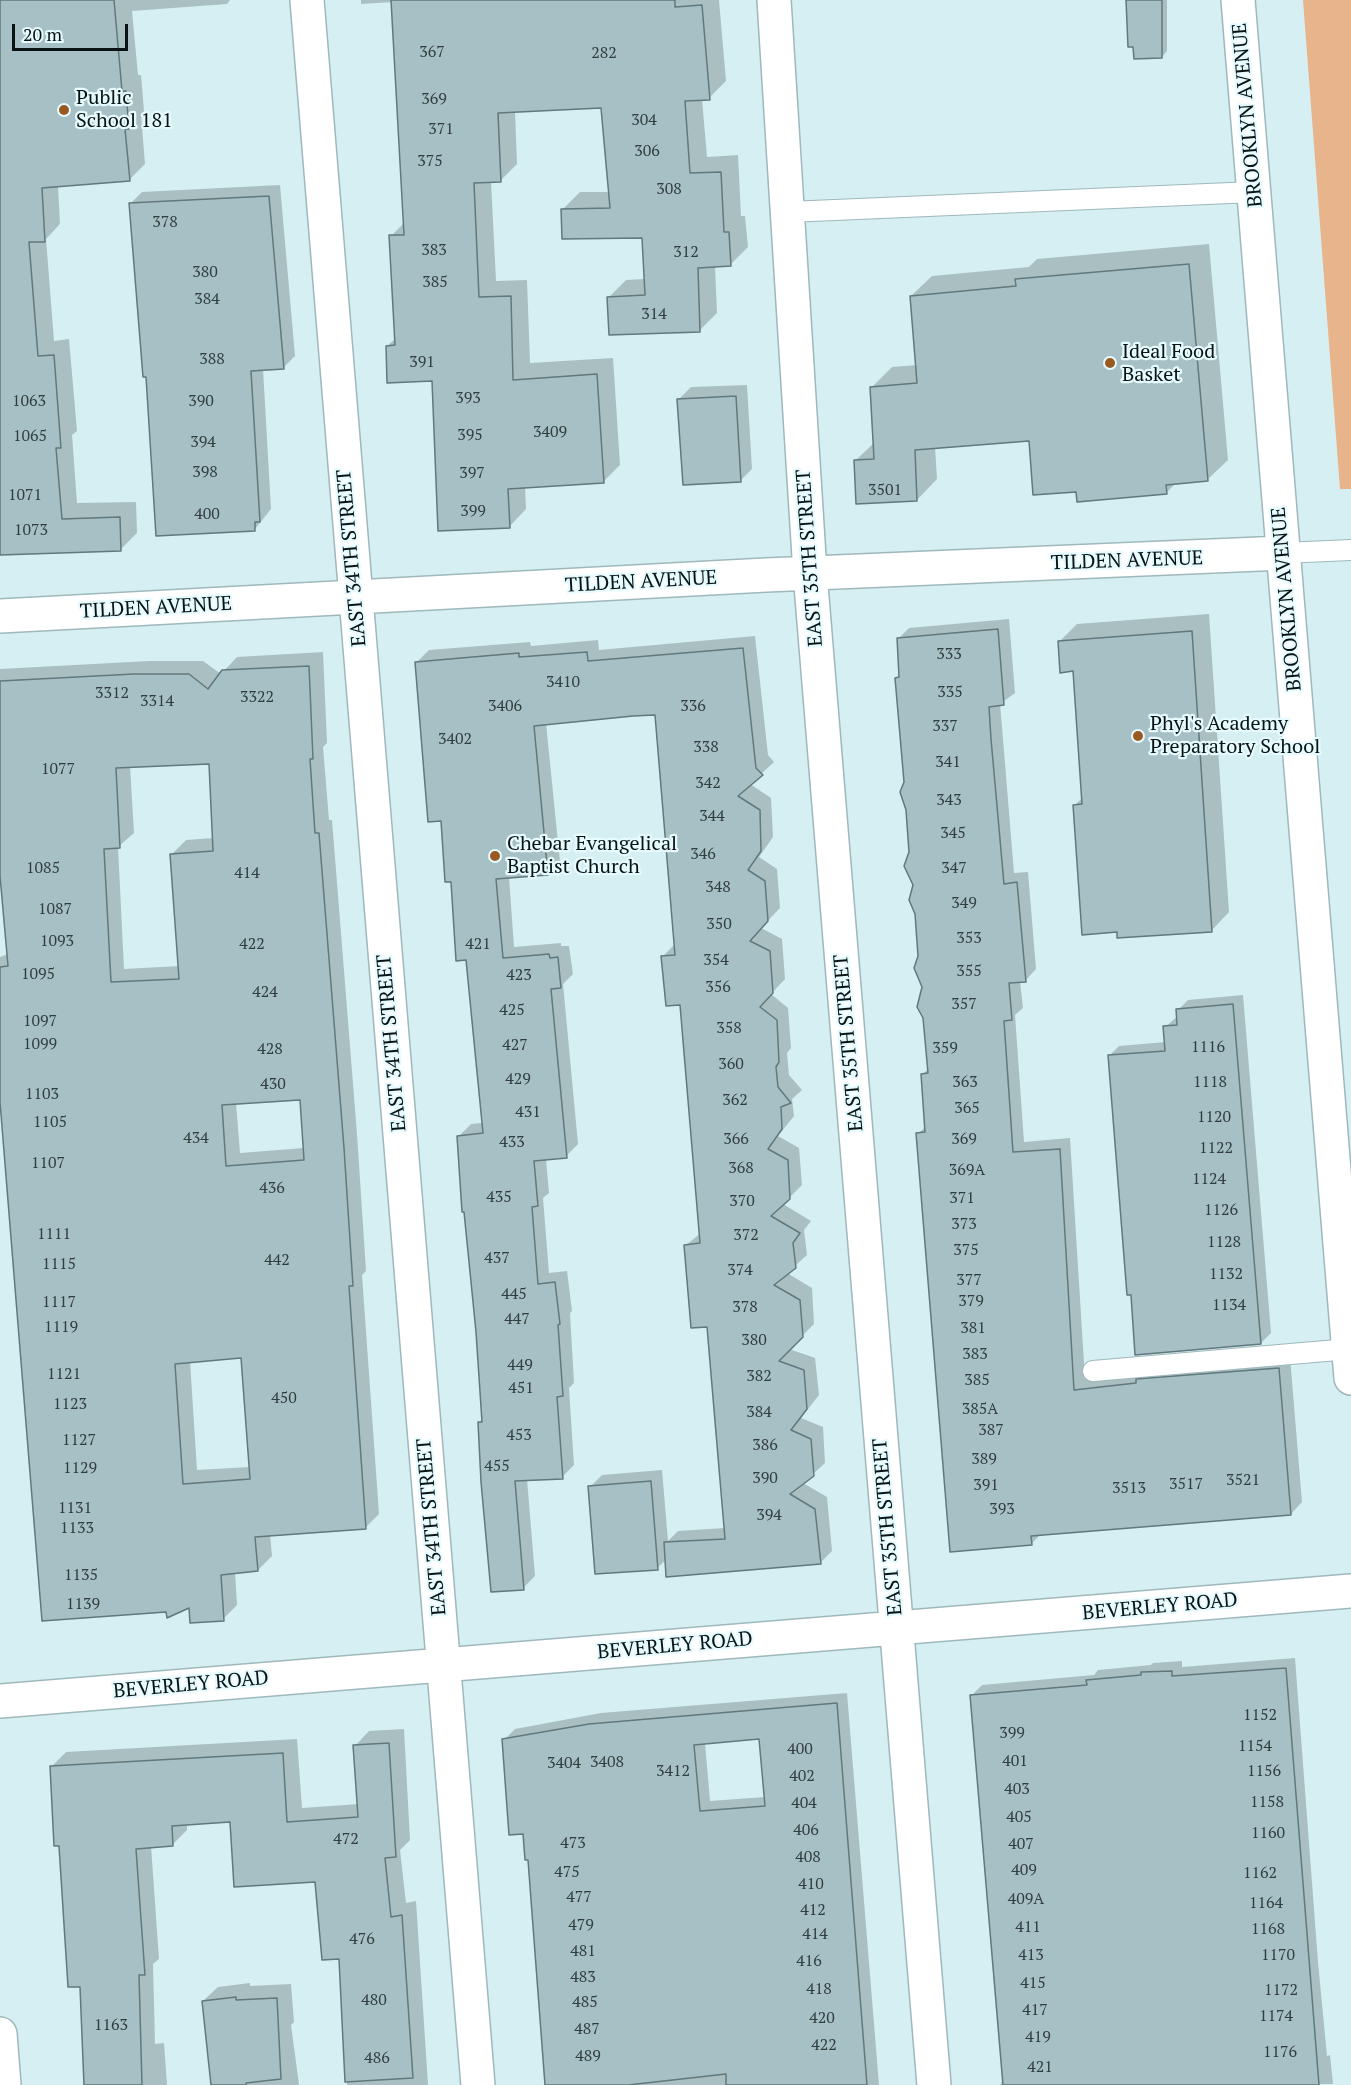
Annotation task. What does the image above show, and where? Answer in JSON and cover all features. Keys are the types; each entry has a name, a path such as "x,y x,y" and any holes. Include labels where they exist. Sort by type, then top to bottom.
{"street":[{"name":"EAST 34TH STREET","path":"307,0 478,2085"},
{"name":"EAST 35TH STREET","path":"774,0 810,573 934,2085"},
{"name":"BROOKLYN AVENUE","path":"1238,0 1350,1363"},
{"name":"TILDEN AVENUE","path":"0,616 810,573 1283,554"},
{"name":"BEVERLEY ROAD","path":"0,1701 1351,1591"},
{"path":"0,2034 4,2085"}],"lane":[{"path":"788,212 1254,192"},
{"path":"1283,554 1351,550"},
{"path":"1093,1371 1350,1363"}],"shaded area":[{"path":"1303,0 1351,0 1351,489 1340,489"}],"building":[{"path":"0,0 114,0 122,91 126,91 129,129 125,129 130,181 42,188 45,242 29,242 38,356 54,355 61,448 56,448 62,519 120,517 121,551 0,555"},
{"path":"391,0 675,0 675,7 702,5 710,100 685,101 690,173 721,172 724,232 729,232 731,266 698,268 700,332 609,335 607,297 645,295 642,238 562,239 561,209 610,208 601,108 498,113 501,182 474,183 479,297 511,296 513,380 597,374 604,483 508,489 510,528 438,531 432,381 387,383 386,346 395,345 389,235 404,235"},
{"path":"1126,0 1162,0 1162,58 1134,59 1133,47 1128,47"},
{"path":"269,196 284,369 251,371 260,522 255,522 255,531 156,536 146,377 143,377 129,203"},
{"name":"Ideal Food Basket","path":"1189,264 1208,481 1166,485 1167,494 1077,502 1076,492 1033,495 1029,441 915,450 917,501 856,504 854,460 874,459 870,387 917,383 910,296 1016,286 1015,279"},
{"path":"736,396 741,482 683,485 677,399"},
{"path":"998,629 1004,705 989,707 991,739 1004,884 1017,882 1026,982 1009,983 1012,1020 1004,1021 1013,1152 1060,1149 1074,1390 1136,1383 1136,1379 1279,1368 1291,1515 1031,1536 1032,1545 950,1552 916,1133 925,1132 921,1074 928,1073 923,1018 917,1007 922,987 914,968 918,956 915,914 909,900 913,885 904,866 909,852 906,810 900,792 904,782 895,678 899,677 897,638"},
{"name":"Phyl's Academy Preparatory School","path":"1192,631 1212,932 1117,938 1117,932 1082,935 1073,805 1082,804 1073,671 1060,673 1058,641"},
{"path":"743,648 756,768 763,775 738,796 760,810 761,851 748,870 765,881 768,921 750,941 770,951 773,993 760,1007 777,1020 778,1087 791,1103 781,1107 782,1129 768,1149 788,1160 790,1199 771,1216 800,1233 793,1243 796,1268 774,1285 800,1300 803,1337 779,1361 804,1370 807,1409 791,1430 811,1439 814,1476 790,1494 815,1509 821,1564 666,1577 664,1542 725,1539 707,1327 691,1328 684,1245 700,1243 680,1005 666,1006 661,956 675,955 655,715 633,716 534,726 548,875 496,879 503,958 549,954 550,958 558,957 561,988 551,989 567,1158 534,1161 538,1206 532,1207 538,1284 555,1282 560,1324 558,1325 563,1396 557,1397 563,1479 515,1481 524,1590 491,1592 481,1482 478,1422 482,1422 476,1332 464,1212 462,1212 457,1136 483,1133 466,960 456,961 451,882 445,882 441,821 428,822 415,662 519,653 519,657 587,652 588,661"},
{"path":"309,666 313,759 310,759 315,833 319,833 344,1148 353,1286 349,1286 366,1529 255,1537 258,1571 221,1575 224,1621 190,1623 189,1608 167,1618 166,1612 42,1621 0,1102 0,967 8,966 0,876 0,681 134,674 189,674 208,689 222,670","holes":["209,764 213,851 170,854 179,979 111,982 104,849 120,848 116,768","300,1100 304,1160 226,1166 222,1105","241,1358 250,1479 183,1484 175,1364"]},
{"path":"1233,1004 1261,1344 1135,1355 1131,1295 1127,1295 1108,1055 1165,1051 1163,1026 1177,1025 1176,1009"},
{"path":"651,1481 658,1570 595,1574 588,1486"},
{"path":"1286,1668 1319,2085 1003,2085 970,1695 1087,1685 1086,1680 1141,1675 1141,1672 1172,1671 1172,1676"},
{"path":"837,1703 867,2085 726,2085 726,2074 628,2085 545,2085 528,1860 525,1860 523,1834 509,1835 502,1739 589,1724","holes":["759,1739 765,1806 700,1811 694,1745"]},
{"path":"389,1743 396,1857 385,1858 391,1917 402,1915 413,2078 345,2082 339,1959 322,1960 315,1882 234,1887 230,1822 172,1826 173,1846 136,1849 145,1975 139,1975 142,2085 84,2085 80,1987 68,1987 59,1846 54,1846 50,1766 283,1753 287,1822 358,1817 353,1745"},
{"path":"236,1997 236,2000 277,1998 281,2079 246,2083 246,2085 211,2085 202,2001"}],"place":[{"name":"Public School 181","path":"64,110"},
{"name":"Ideal Food Basket","path":"1110,363"},
{"name":"Phyl's Academy Preparatory School","path":"1138,736"},
{"name":"Chebar Evangelical Baptist Church","path":"495,856"}]}
